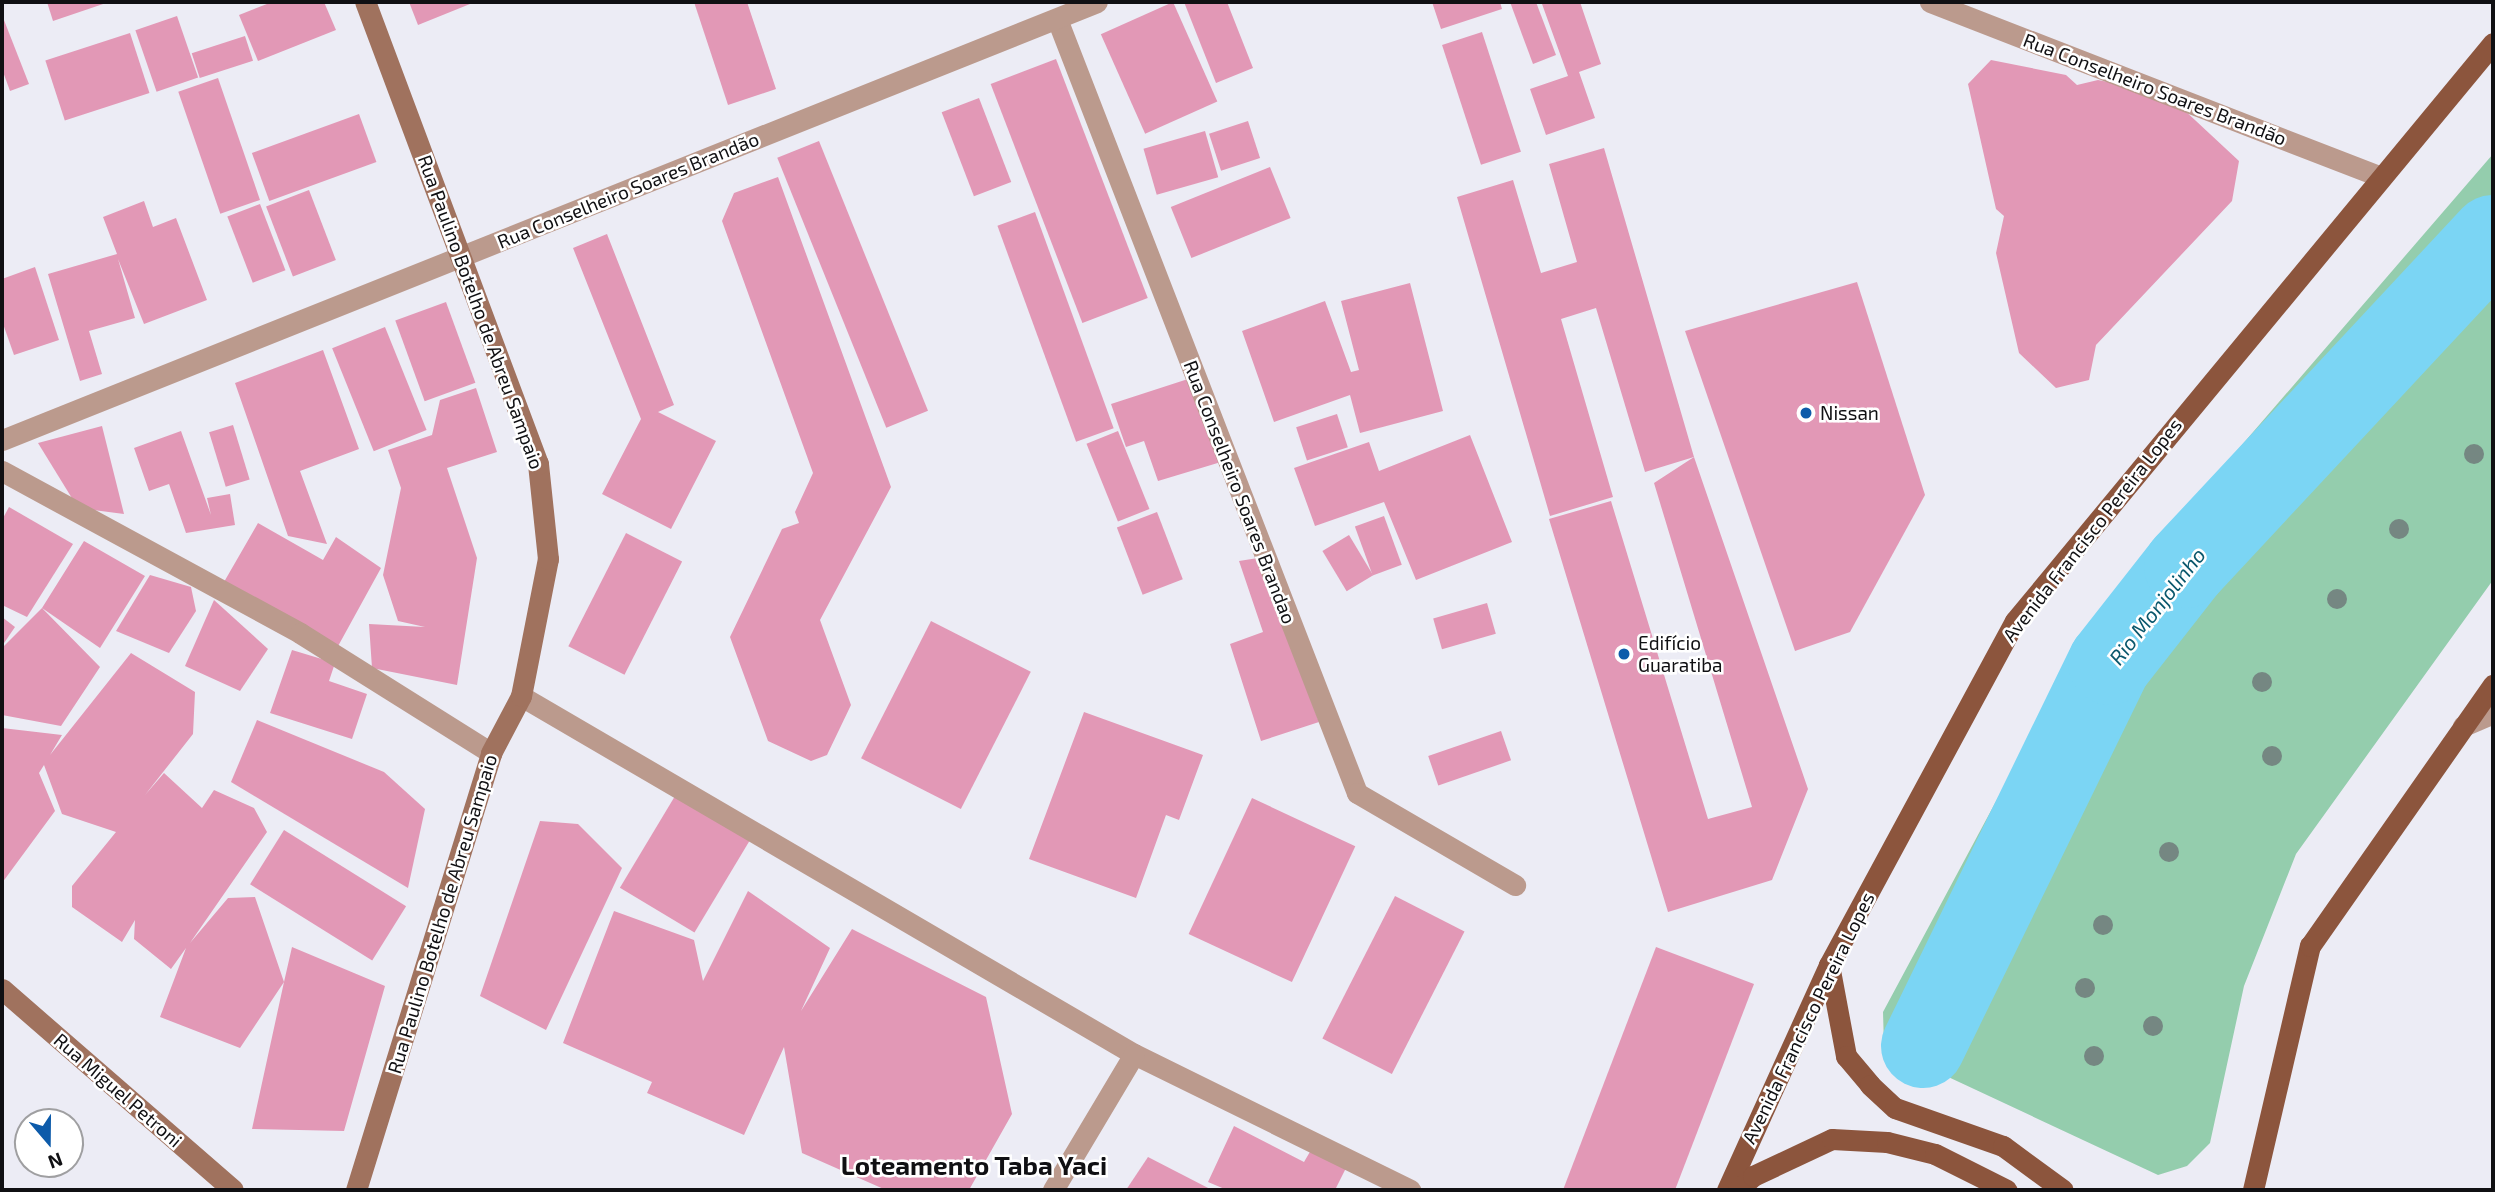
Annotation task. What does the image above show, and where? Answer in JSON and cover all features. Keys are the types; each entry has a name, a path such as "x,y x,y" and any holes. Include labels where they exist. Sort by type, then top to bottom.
{"main road":[{"name":"Avenida Francisco Pereira Lopes","path":"1727,1190 1829,965 2015,621 2379,176 2493,43"},
{"path":"2253,1190 2310,946 2493,685"},
{"path":"1829,965 1846,1056 1870,1085 1895,1108 2003,1146 2063,1190"},
{"path":"1738,1190 1832,1139 1887,1142 1935,1154 2007,1190"}],"street":[{"name":"Rua Paulino Botelho de Abreu Sampaio","path":"356,1190 491,753 521,696 548,559 538,464 464,255 365,2"},
{"name":"Rua Conselheiro Soares Brandão","path":"2,440 1097,2"},
{"name":"Rua Conselheiro Soares Brandão","path":"1930,2 2379,176"},
{"name":"Rua Conselheiro Soares Brandao","path":"1057,19 1357,793 1515,885"},
{"path":"2,471 300,633 491,753"},
{"path":"521,696 1134,1054 1409,1190"},
{"path":"2463,726 2493,713"},
{"name":"Rua Miguel Petroni","path":"2,989 233,1190"},
{"path":"1053,1190 1134,1054"}],"green space":[{"path":"2493,154 2493,580 2296,854 2244,986 2210,1143 2187,1166 2158,1175 1884,1047 1883,1012 2097,613"}],"building":[{"path":"47,2 109,2 53,21"},
{"path":"272,2 324,2 336,30 258,61 239,15"},
{"path":"409,2 475,2 418,25"},
{"path":"694,2 747,2 776,89 728,105"},
{"path":"1173,2 1217,102 1145,134 1101,34"},
{"path":"1184,2 1227,2 1253,68 1216,83"},
{"path":"1432,2 1500,2 1502,9 1441,29"},
{"path":"1510,2 1536,2 1556,55 1533,64"},
{"path":"1580,2 1601,64 1579,72 1595,118 1546,135 1530,89 1568,76 1542,4"},
{"path":"2,15 29,84 10,91 2,69"},
{"path":"177,16 198,77 157,92 135,30"},
{"path":"1482,32 1521,152 1481,165 1442,45"},
{"path":"130,33 149,93 65,120 45,61"},
{"path":"245,36 253,61 200,78 192,53"},
{"path":"1056,59 1148,298 1082,323 991,84"},
{"path":"1991,60 2066,75 2077,85 2098,80 2167,94 2239,161 2232,201 2096,345 2089,380 2056,388 2019,353 1996,253 2004,216 1996,209 1968,84"},
{"path":"218,78 260,200 220,214 178,92"},
{"path":"979,98 1011,182 974,196 942,112"},
{"path":"359,114 376,162 269,201 252,153"},
{"path":"1248,121 1260,158 1221,171 1209,134"},
{"path":"1205,131 1218,177 1157,195 1143,149"},
{"path":"819,141 928,411 886,428 777,158"},
{"path":"1604,148 1694,457 1645,472 1596,308 1561,319 1613,497 1550,516 1457,197 1513,180 1541,273 1577,262 1549,164"},
{"path":"1270,167 1291,218 1191,258 1171,207"},
{"path":"778,177 891,487 820,620 851,705 827,755 811,761 768,741 730,637 782,529 799,523 795,512 813,473 722,221 734,193"},
{"path":"309,190 336,260 293,277 266,206"},
{"path":"144,201 153,227 176,218 207,300 144,324 118,259 135,318 89,331 102,374 80,381 48,274 117,254 103,217"},
{"path":"260,204 285,270 253,283 227,217"},
{"path":"1035,212 1114,428 1076,442 997,226"},
{"path":"607,234 674,405 658,412 716,441 671,529 602,494 641,419 573,248"},
{"path":"35,267 59,340 14,355 2,321 2,279"},
{"name":"Nissan","path":"1857,282 1925,495 1850,632 1795,651 1685,331"},
{"path":"1410,283 1443,411 1360,433 1350,395 1274,422 1242,331 1325,301 1351,372 1359,370 1341,301"},
{"path":"446,302 475,383 425,401 395,320"},
{"path":"385,327 427,430 374,451 332,348"},
{"path":"323,350 359,449 300,471 327,544 288,536 235,383"},
{"path":"1188,379 1221,462 1158,481 1144,441 1126,447 1111,404"},
{"path":"476,388 497,452 447,468 477,558 457,685 372,668 369,624 425,627 398,621 383,575 401,488 388,450 432,435 440,400"},
{"path":"1337,414 1348,447 1307,461 1296,427"},
{"path":"233,425 250,480 226,487 209,432"},
{"path":"102,426 124,514 78,508 38,443"},
{"path":"181,431 211,515 207,498 230,494 235,525 186,533 169,484 149,491 134,448"},
{"path":"1118,431 1149,509 1118,522 1086,444"},
{"path":"1470,435 1512,542 1416,580 1384,502 1315,526 1294,468 1369,442 1379,471"},
{"name":"Edifício Guaratiba","path":"1694,457 1808,789 1772,880 1668,912 1549,519 1611,501 1708,819 1752,807 1654,483"},
{"path":"9,507 73,544 27,617 2,605 2,520"},
{"path":"1157,512 1183,579 1143,595 1117,527"},
{"path":"1384,516 1402,565 1373,575 1355,527"},
{"path":"258,523 323,560 336,537 381,568 337,648 224,582"},
{"path":"626,533 682,562 624,675 568,646"},
{"path":"1349,535 1373,575 1347,591 1322,551"},
{"path":"84,541 145,576 100,648 42,608"},
{"path":"1258,558 1319,722 1261,741 1230,644 1263,632 1239,561"},
{"path":"150,575 191,587 196,611 169,653 116,631"},
{"path":"214,600 268,649 240,691 185,666"},
{"path":"1487,603 1496,634 1442,649 1433,618"},
{"path":"42,608 100,667 61,726 2,715 2,648"},
{"path":"2,617 15,627 2,646"},
{"path":"931,621 1031,672 961,809 861,758"},
{"path":"292,650 335,663 329,681 367,694 352,739 270,713"},
{"path":"131,653 195,692 193,734 145,795 164,773 202,808 214,790 254,808 267,832 190,943 228,898 255,897 284,982 240,1048 160,1017 186,948 171,969 134,939 135,920 122,942 72,907 72,886 116,832 62,814 44,765 39,773 55,811 2,883 2,728 62,735 50,755"},
{"path":"1084,712 1203,755 1179,820 1166,815 1136,898 1029,859"},
{"path":"257,720 384,772 425,809 408,888 231,782"},
{"path":"1501,731 1511,760 1438,785 1428,756"},
{"path":"675,796 750,841 694,933 620,888"},
{"path":"1252,798 1355,846 1292,982 1189,934"},
{"path":"540,821 578,824 622,868 546,1030 480,996"},
{"path":"284,830 406,906 372,961 250,884"},
{"path":"748,891 830,948 801,1011 852,929 986,997 1012,1114 969,1190 886,1190 802,1153 784,1047 744,1135 647,1093 652,1082 563,1043 614,911 694,940 703,981"},
{"path":"1395,896 1464,931 1392,1074 1322,1039"},
{"path":"292,947 385,986 344,1131 252,1129"},
{"path":"1656,947 1754,984 1675,1190 1563,1190"},
{"path":"1234,1126 1304,1162 1311,1150 1347,1166 1335,1190 1227,1190 1208,1182"},
{"path":"1148,1157 1212,1190 1126,1190"}],"waterway":[{"name":"Rio Monjolinho","path":"1923,1046 2110,663 2186,566 2493,237"}],"place":[{"name":"Nissan","path":"1806,413"},
{"name":"Edifício Guaratiba","path":"1624,654"}],"district":[{"name":"Loteamento Taba Yaci","path":"974,1165"}]}
